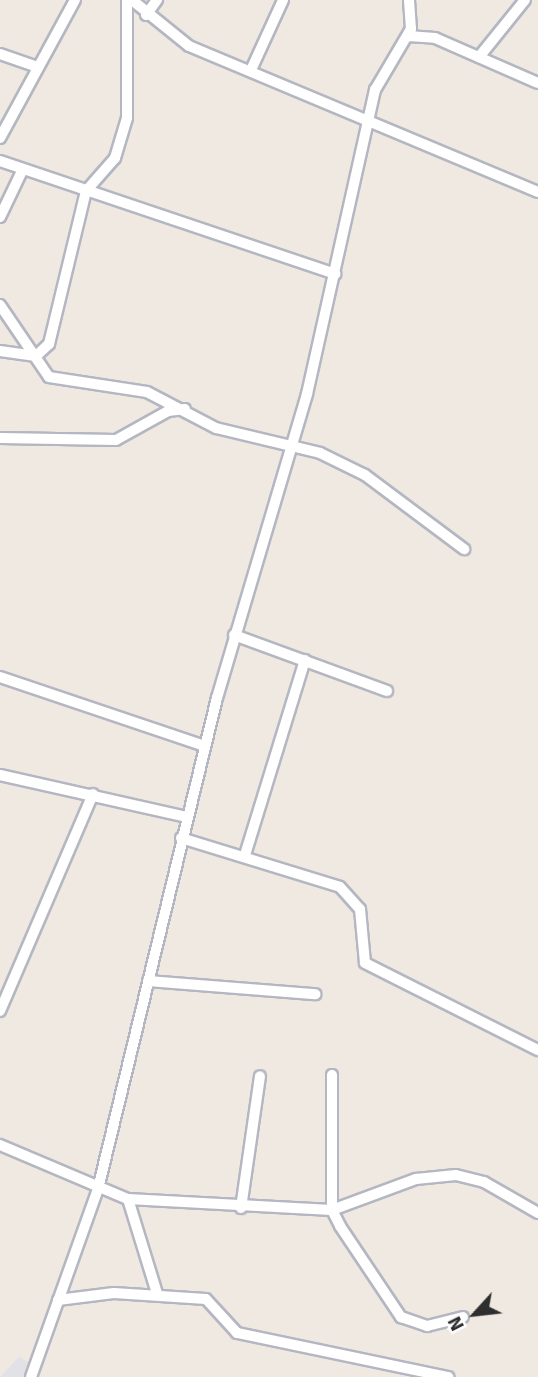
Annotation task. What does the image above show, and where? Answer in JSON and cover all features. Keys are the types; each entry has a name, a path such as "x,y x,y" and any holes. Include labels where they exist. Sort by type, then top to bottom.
{"street":[{"path":"0,138 20,110 37,67 75,0"},
{"path":"130,0 189,46 369,117 538,192"},
{"path":"36,356 49,344 86,191 114,159 127,118 130,0"},
{"path":"146,15 157,0"},
{"path":"251,70 283,0"},
{"path":"31,1377 98,1189 186,817 234,635 291,444 336,274 369,117 388,61 408,36 409,0"},
{"path":"479,57 525,0"},
{"path":"408,36 425,35 538,83"},
{"path":"0,54 37,67"},
{"path":"0,161 336,274"},
{"path":"0,217 23,169"},
{"path":"0,304 49,377 147,392 188,408 216,428 291,444 365,475 464,549"},
{"path":"0,351 36,356"},
{"path":"0,438 116,440 168,411 188,408"},
{"path":"234,635 387,691"},
{"path":"245,855 305,660"},
{"path":"0,677 205,746"},
{"path":"0,775 186,817"},
{"path":"0,1011 93,794"},
{"path":"181,838 245,855 340,887 360,909 359,951 365,963 538,1050"},
{"path":"148,981 315,994"},
{"path":"332,1075 332,1210 401,1317 427,1326 463,1317"},
{"path":"241,1208 260,1076"},
{"path":"0,1144 98,1189 128,1199 241,1208 332,1210 433,1175 484,1182 538,1213"},
{"path":"128,1199 157,1293"},
{"path":"58,1300 157,1293 206,1299 237,1333 448,1377"}],"shaded area":[{"path":"19,1357 28,1362 24,1377 0,1377"}]}
